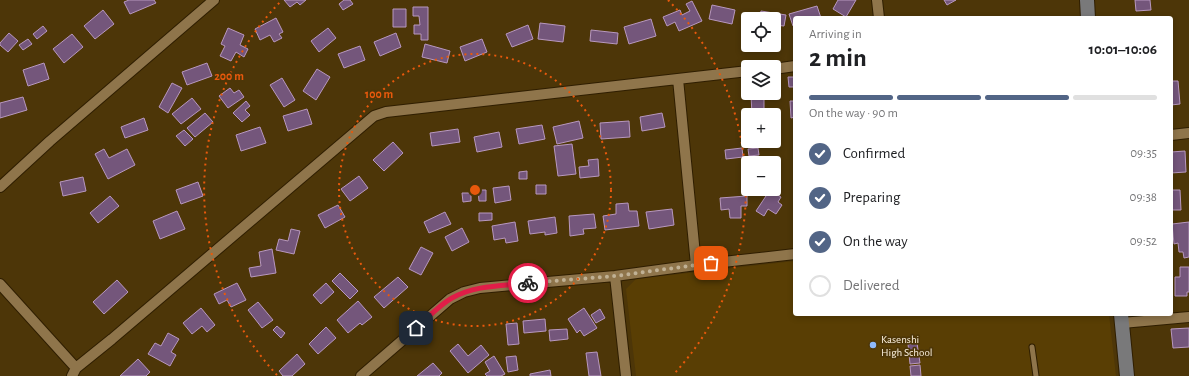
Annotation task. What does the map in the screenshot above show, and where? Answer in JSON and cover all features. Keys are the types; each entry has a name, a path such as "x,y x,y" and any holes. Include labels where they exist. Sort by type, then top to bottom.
{"main road":[{"path":"1086,0 1088,16"},
{"path":"1121,318 1127,376"}],"street":[{"path":"0,187 214,0"},
{"path":"877,0 879,16"},
{"path":"781,68 793,66"},
{"path":"0,284 74,372 374,116 386,112 741,73"},
{"path":"678,79 696,265"},
{"path":"1173,135 1189,133"},
{"path":"361,376 450,299 464,292 480,288 615,276 793,254"},
{"path":"615,276 626,376"},
{"path":"1121,318 1189,316"}],"lane":[{"path":"1032,347 1036,376"}],"shaded area":[{"name":"Kasenshi High School","path":"793,261 793,316 1109,316 1116,376 636,376 626,289 636,279"}],"building":[{"path":"129,0 154,0 156,3 130,14 124,2"},
{"path":"284,0 306,0 300,5 297,2 290,7"},
{"path":"344,0 350,0 353,4 343,10 339,4"},
{"path":"838,0 856,0 847,16 833,9"},
{"path":"944,0 956,0 947,5"},
{"path":"1135,0 1150,0 1151,10 1136,11"},
{"path":"692,1 702,21 679,31 675,22 667,26 663,17 680,10 682,15 690,11 686,4"},
{"path":"712,5 735,10 732,24 709,19"},
{"path":"817,6 820,16 793,16 793,26 789,14"},
{"path":"413,7 428,7 428,40 421,40 421,34 414,34 414,25 420,25 419,16 413,16"},
{"path":"393,9 406,9 406,27 393,27"},
{"path":"103,10 114,24 95,39 84,26"},
{"path":"781,14 786,15 784,26 781,26"},
{"path":"276,18 283,32 279,34 282,38 274,42 270,35 260,40 255,29"},
{"path":"651,19 656,36 629,44 624,27"},
{"path":"540,23 565,26 563,42 538,39"},
{"path":"528,25 533,39 512,47 506,34"},
{"path":"43,26 47,31 37,39 33,34"},
{"path":"228,28 244,35 240,45 248,49 244,57 236,52 231,61 220,56 225,46 221,44"},
{"path":"328,28 336,38 319,52 311,41"},
{"path":"591,30 618,33 617,44 590,41"},
{"path":"9,33 18,41 8,52 0,45 0,43"},
{"path":"396,33 401,47 380,56 374,42"},
{"path":"72,34 83,47 64,63 53,49"},
{"path":"28,39 32,44 23,50 19,45"},
{"path":"482,39 487,52 465,61 460,47"},
{"path":"425,44 450,51 447,63 422,57"},
{"path":"360,46 365,60 344,68 338,54"},
{"path":"44,63 49,79 28,86 23,70"},
{"path":"207,63 212,76 187,85 182,72"},
{"path":"317,69 330,77 316,100 303,91"},
{"path":"788,77 793,77 793,87 789,87"},
{"path":"282,78 295,100 284,107 270,85"},
{"path":"1173,81 1178,81 1180,104 1173,105"},
{"path":"172,83 182,88 168,113 159,107"},
{"path":"230,88 234,93 239,90 244,97 228,108 219,96"},
{"path":"23,97 27,110 0,118 0,103"},
{"path":"192,98 201,109 181,124 172,114"},
{"path":"751,100 764,100 764,108 752,108"},
{"path":"246,101 250,106 245,110 250,115 242,122 233,113"},
{"path":"790,101 793,101 793,118 791,118"},
{"path":"307,109 312,124 288,131 283,116"},
{"path":"205,113 213,122 195,137 187,128"},
{"path":"662,113 665,127 642,131 640,117"},
{"path":"144,118 148,130 125,138 121,127"},
{"path":"579,121 583,138 557,144 553,127"},
{"path":"629,121 630,137 601,139 600,123"},
{"path":"542,125 545,139 519,144 516,129"},
{"path":"260,127 266,143 241,151 236,135"},
{"path":"458,129 460,142 432,146 430,133"},
{"path":"184,130 193,139 185,146 176,136"},
{"path":"499,132 502,147 477,152 474,137"},
{"path":"393,142 403,153 384,171 373,160"},
{"path":"572,144 576,174 558,176 554,146"},
{"path":"742,148 743,156 726,159 725,150"},
{"path":"758,148 759,155 749,156 748,149"},
{"path":"104,149 109,158 127,149 135,165 108,179 95,154"},
{"path":"1185,151 1186,172 1173,173 1173,152"},
{"path":"598,159 599,176 580,178 579,167 589,166 588,160"},
{"path":"527,171 527,179 519,179 519,172"},
{"path":"359,176 368,188 350,201 341,189"},
{"path":"83,177 86,191 63,196 60,182"},
{"path":"198,182 203,196 181,204 176,190"},
{"path":"536,185 546,185 546,194 536,194"},
{"path":"509,186 511,200 495,203 493,188"},
{"path":"478,190 486,190 486,201 479,201"},
{"path":"1173,190 1180,190 1181,210 1173,210"},
{"path":"462,193 471,193 471,201 463,202"},
{"path":"110,196 119,206 98,223 90,213"},
{"path":"747,196 747,206 741,206 741,218 730,218 729,209 721,210 720,198"},
{"path":"766,196 781,197 778,202 782,205 776,214 768,209 764,216 756,211"},
{"path":"628,203 629,211 637,211 639,226 605,230 603,216 616,214 616,204"},
{"path":"338,205 345,217 325,228 318,215"},
{"path":"672,209 674,225 649,229 646,212"},
{"path":"177,211 185,229 160,239 153,221"},
{"path":"445,212 451,224 429,233 424,222"},
{"path":"479,213 492,213 492,220 479,221"},
{"path":"594,214 596,228 583,229 584,234 570,236 569,216"},
{"path":"555,217 557,233 545,235 545,232 530,234 528,221"},
{"path":"515,222 518,241 506,243 505,238 494,240 492,226"},
{"path":"1189,222 1189,257 1184,258 1183,252 1179,252 1178,243 1174,244 1173,224"},
{"path":"462,228 469,242 452,251 445,237"},
{"path":"291,229 300,231 294,254 276,250 279,239 288,241"},
{"path":"421,247 433,253 421,275 409,269"},
{"path":"272,249 276,273 251,277 249,268 261,266 259,252"},
{"path":"1180,267 1189,267 1189,292 1187,292 1187,296 1175,296 1175,277 1180,277"},
{"path":"340,273 358,291 350,299 332,281"},
{"path":"398,277 408,287 384,308 374,297"},
{"path":"117,280 128,292 104,314 93,302"},
{"path":"237,283 246,300 231,307 227,300 219,304 214,294"},
{"path":"326,283 334,292 321,304 313,295"},
{"path":"358,301 372,317 362,325 360,323 348,333 337,320"},
{"path":"258,302 273,320 262,328 248,310"},
{"path":"201,308 215,325 207,332 202,326 192,334 183,323"},
{"path":"584,308 597,328 584,336 580,330 577,333 568,319"},
{"path":"600,309 605,318 596,323 591,315"},
{"path":"545,319 546,331 524,333 523,321"},
{"path":"517,323 519,344 508,345 506,324"},
{"path":"277,326 285,333 281,338 273,330"},
{"path":"326,327 336,338 318,354 309,344"},
{"path":"1189,328 1189,347 1173,348 1171,329"},
{"path":"567,329 568,339 550,341 549,330"},
{"path":"168,333 179,339 171,352 176,355 170,366 148,354 155,343 161,346"},
{"path":"917,343 920,363 910,364 908,344"},
{"path":"458,344 468,356 481,345 489,355 468,373 450,351"},
{"path":"597,352 601,376 589,376 586,353"},
{"path":"297,354 305,364 292,376 283,376 279,371"},
{"path":"494,356 505,374 501,376 487,376 485,374 490,371 485,362"},
{"path":"516,356 518,370 508,372 506,357"},
{"path":"138,359 150,372 146,376 120,376"},
{"path":"433,363 442,373 439,376 417,376"},
{"path":"920,365 921,376 911,376 910,366"},
{"path":"550,370 551,376 530,376 530,374"}],"way so far":[{"path":"528,283 615,276 711,263"}],"place":[{"name":"Kasenshi High School","path":"873,345"}],"route":[{"path":"416,328 450,299 464,292 480,288 528,283"}]}
